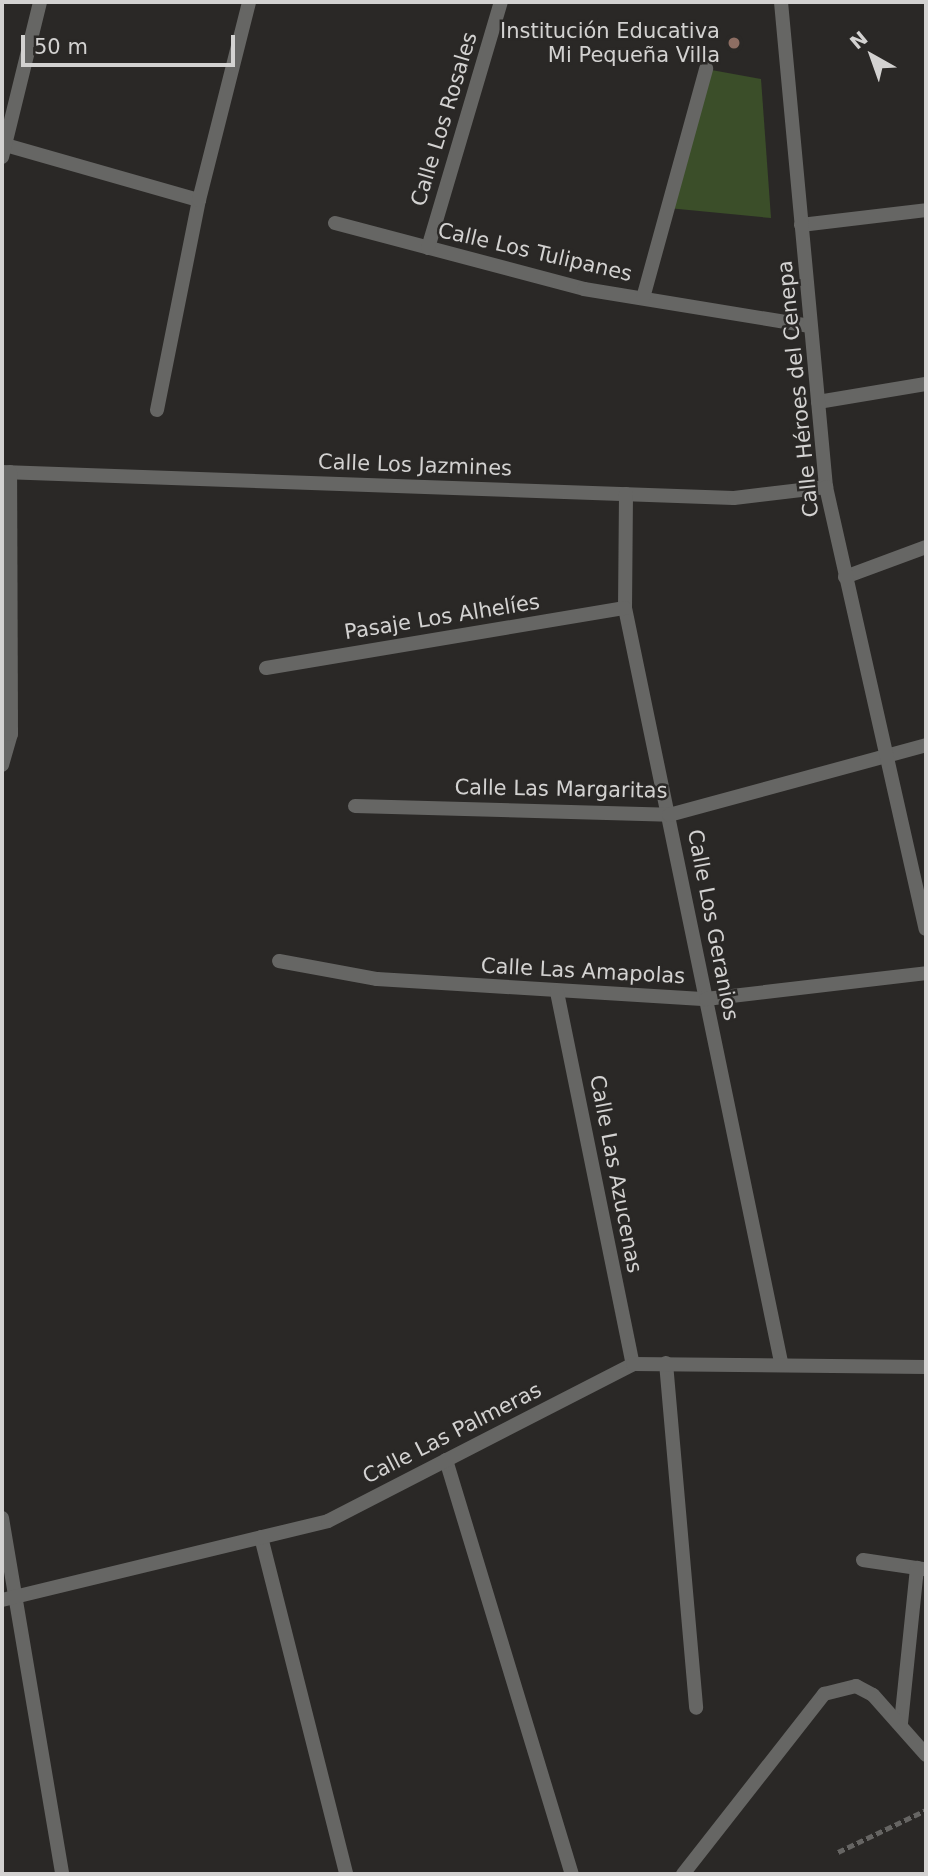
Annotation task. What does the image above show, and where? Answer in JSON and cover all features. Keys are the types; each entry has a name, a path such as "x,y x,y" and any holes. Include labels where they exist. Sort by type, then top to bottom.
{"street":[{"path":"40,2 3,149 198,200"},
{"path":"157,410 198,200 249,2"},
{"name":"Calle Los Rosales","path":"428,248 501,2"},
{"name":"Calle Héroes del Cenepa","path":"781,2 826,487 885,758 926,929"},
{"path":"643,299 706,69"},
{"path":"801,225 926,210"},
{"name":"Calle Los Tulipanes","path":"335,223 584,289 810,326"},
{"path":"818,402 926,384"},
{"path":"2,765 11,734 6,472"},
{"name":"Calle Los Jazmines","path":"6,472 734,498 826,487"},
{"name":"Calle Los Geranios","path":"626,494 625,608 781,1362"},
{"path":"845,577 926,547"},
{"name":"Pasaje Los Alhelíes","path":"266,668 625,608"},
{"name":"Calle Las Margaritas","path":"355,806 669,814 926,745"},
{"name":"Calle Las Amapolas","path":"279,961 377,979 706,999 926,973"},
{"name":"Calle Las Azucenas","path":"557,992 633,1364"},
{"name":"Calle Las Palmeras","path":"9,1598 328,1521 633,1364 781,1362 926,1367"},
{"path":"666,1363 696,1708"},
{"path":"446,1460 572,1874"},
{"path":"2,1518 9,1598 62,1874"},
{"path":"261,1537 346,1874"},
{"path":"863,1560 922,1568 901,1723"},
{"path":"683,1874 824,1694 856,1686 873,1695 901,1723 926,1755"}],"path":[{"path":"838,1852 926,1810"}],"green space":[{"path":"706,69 761,79 771,218 668,208"}],"place":[{"name":"Institución Educativa Mi Pequeña Villa","path":"734,43"}]}
